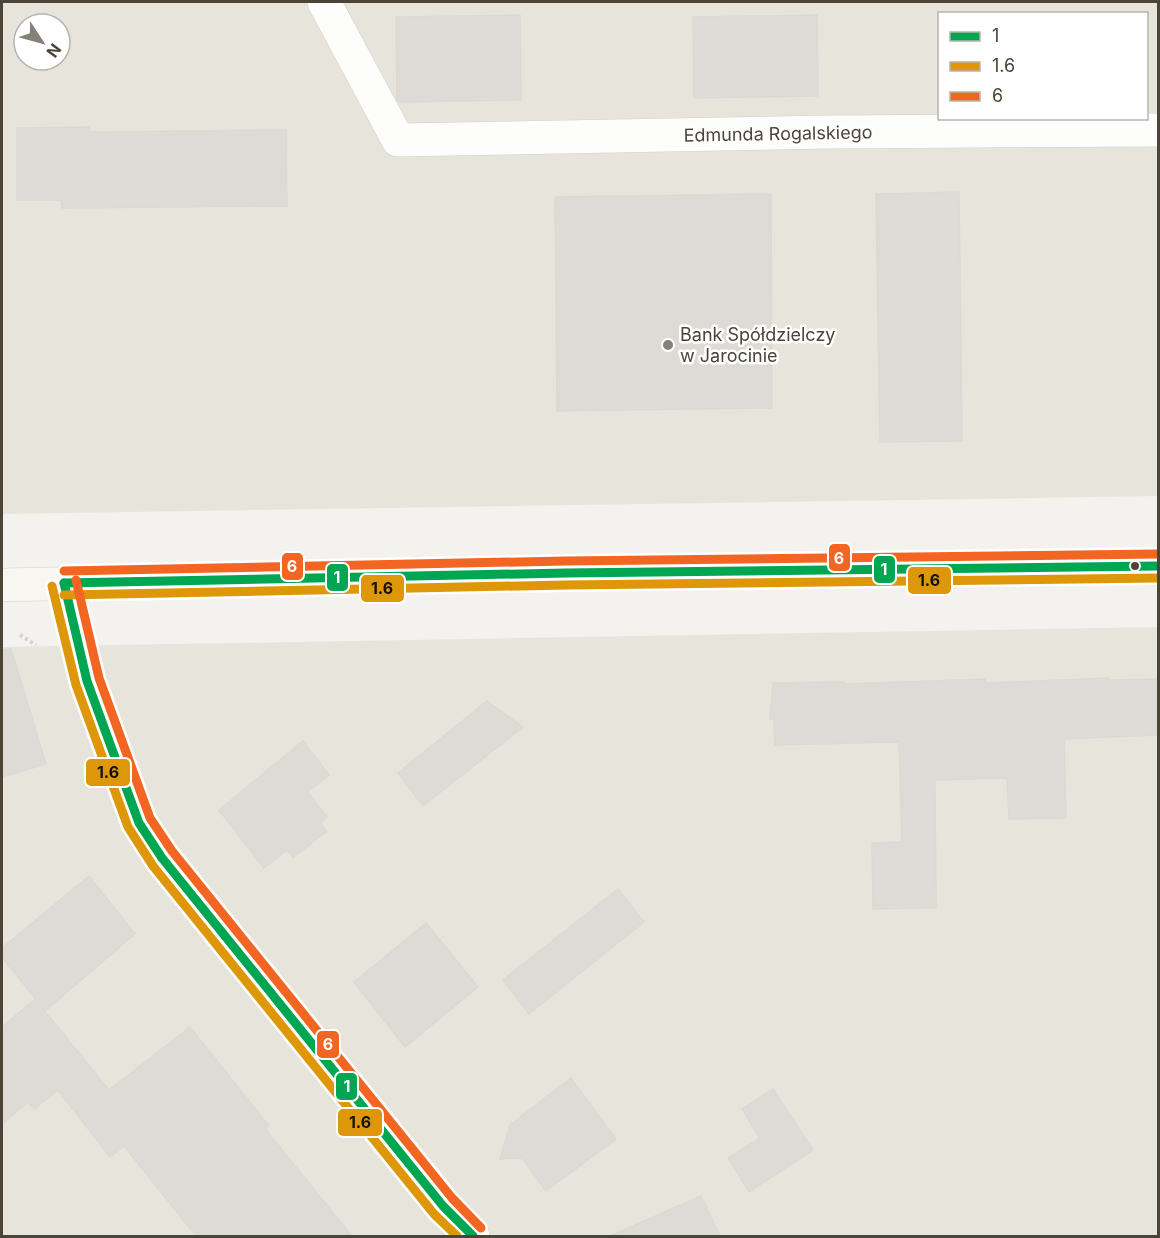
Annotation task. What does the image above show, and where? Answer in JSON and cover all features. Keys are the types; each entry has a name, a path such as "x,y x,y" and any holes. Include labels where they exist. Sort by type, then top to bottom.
{"main road":[{"path":"2,585 555,574 1158,567"}],"street":[{"name":"Edmunda Rogalskiego","path":"324,2 398,140 830,132 1158,130"},
{"path":"64,583 87,681 139,823 162,858 442,1206 473,1236"}],"shaded area":[{"path":"2,2 1158,2 1158,496 2,514"},
{"path":"1158,627 1158,1236 2,1236 2,647"}],"building":[{"path":"520,15 521,100 399,102 397,99 396,17"},
{"path":"817,15 818,96 694,98 693,17"},
{"path":"89,127 90,132 286,130 287,206 62,208 61,200 17,200 17,128"},
{"path":"959,192 962,441 880,442 876,194"},
{"path":"771,194 772,408 557,411 555,197"},
{"path":"11,649 46,764 2,777 2,650"},
{"path":"1109,678 1109,680 1158,679 1158,735 1064,739 1066,818 1009,819 1007,778 935,780 936,908 873,909 872,843 902,842 899,742 775,745 774,719 770,719 773,683 844,682 844,684 985,679 985,683"},
{"path":"487,701 523,727 423,806 398,773"},
{"path":"303,741 329,775 307,792 327,817 320,823 327,831 293,858 287,850 264,868 219,810"},
{"path":"89,876 135,934 45,1011 2,957 2,948"},
{"path":"618,889 644,922 529,1014 503,980"},
{"path":"426,923 478,987 405,1047 354,982"},
{"path":"35,999 109,1090 190,1027 269,1126 265,1129 352,1236 196,1236 124,1146 110,1157 58,1090 34,1109 28,1102 2,1124 2,1027"},
{"path":"571,1078 616,1139 546,1191 522,1158 500,1159 510,1125"},
{"path":"773,1089 813,1150 749,1192 728,1158 760,1138 742,1109"},
{"path":"701,1196 720,1236 610,1236"}],"transit line":[{"name":"6","path":"64,571 566,561 1158,554"},
{"name":"1","path":"64,583 566,573 1158,566"},
{"name":"1.6","path":"64,595 566,585 1158,578"},
{"name":"6","path":"76,580 99,678 150,818 172,851 452,1198 481,1228"},
{"name":"1","path":"64,583 87,681 139,823 162,858 443,1206 473,1236"},
{"name":"1.6","path":"52,586 76,685 128,827 153,866 434,1214 457,1236"}],"place":[{"name":"Bank Spółdzielczy w Jarocinie","path":"668,345"}]}
